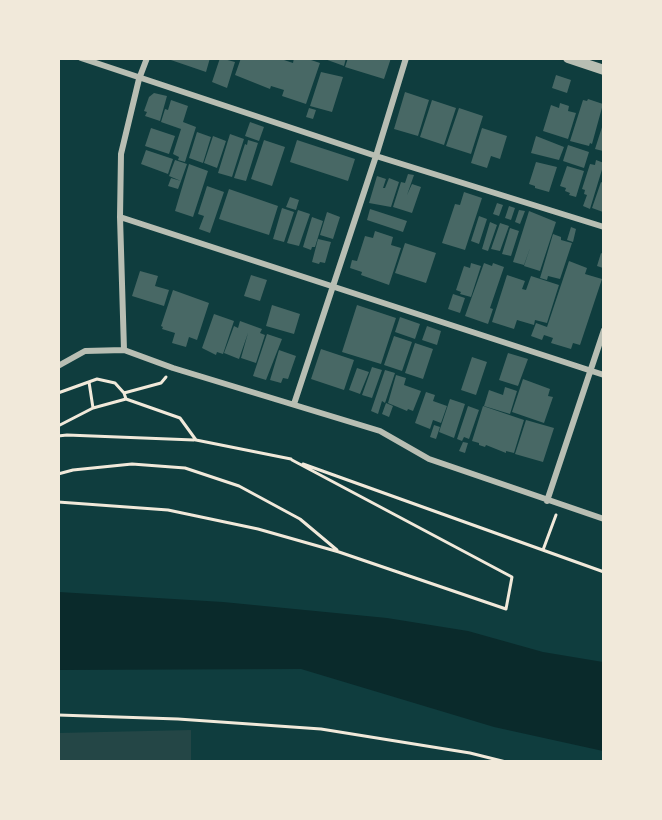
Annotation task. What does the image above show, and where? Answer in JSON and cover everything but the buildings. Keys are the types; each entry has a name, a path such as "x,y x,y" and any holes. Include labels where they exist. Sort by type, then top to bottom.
{"street":[{"path":"81,58 376,156 603,227"},
{"path":"124,350 120,217 121,153 139,79 147,58"},
{"path":"294,404 406,58"},
{"path":"568,58 603,70"},
{"path":"120,217 603,375"},
{"path":"547,501 603,330"},
{"path":"58,366 85,351 124,350 173,368 380,431 429,459 603,519"}],"path":[{"path":"124,393 161,383 173,368"},
{"path":"58,393 97,379 115,383 126,399"},
{"path":"89,382 93,408"},
{"path":"58,426 93,408 126,399 180,418 196,440"},
{"path":"58,436 196,440 292,459 603,572"},
{"path":"58,502 168,510 258,529 339,552 506,609 512,577 292,459"},
{"path":"58,474 73,470 132,464 184,468 239,486 300,519 339,552"},
{"path":"543,550 559,505"},
{"path":"58,715 178,719 321,729 470,753 506,762"}],"shaded area":[{"path":"59,592 223,602 387,618 468,631 543,652 603,662 603,751 494,727 301,669 59,670"},
{"path":"191,730 191,761 59,761 59,733"}]}
